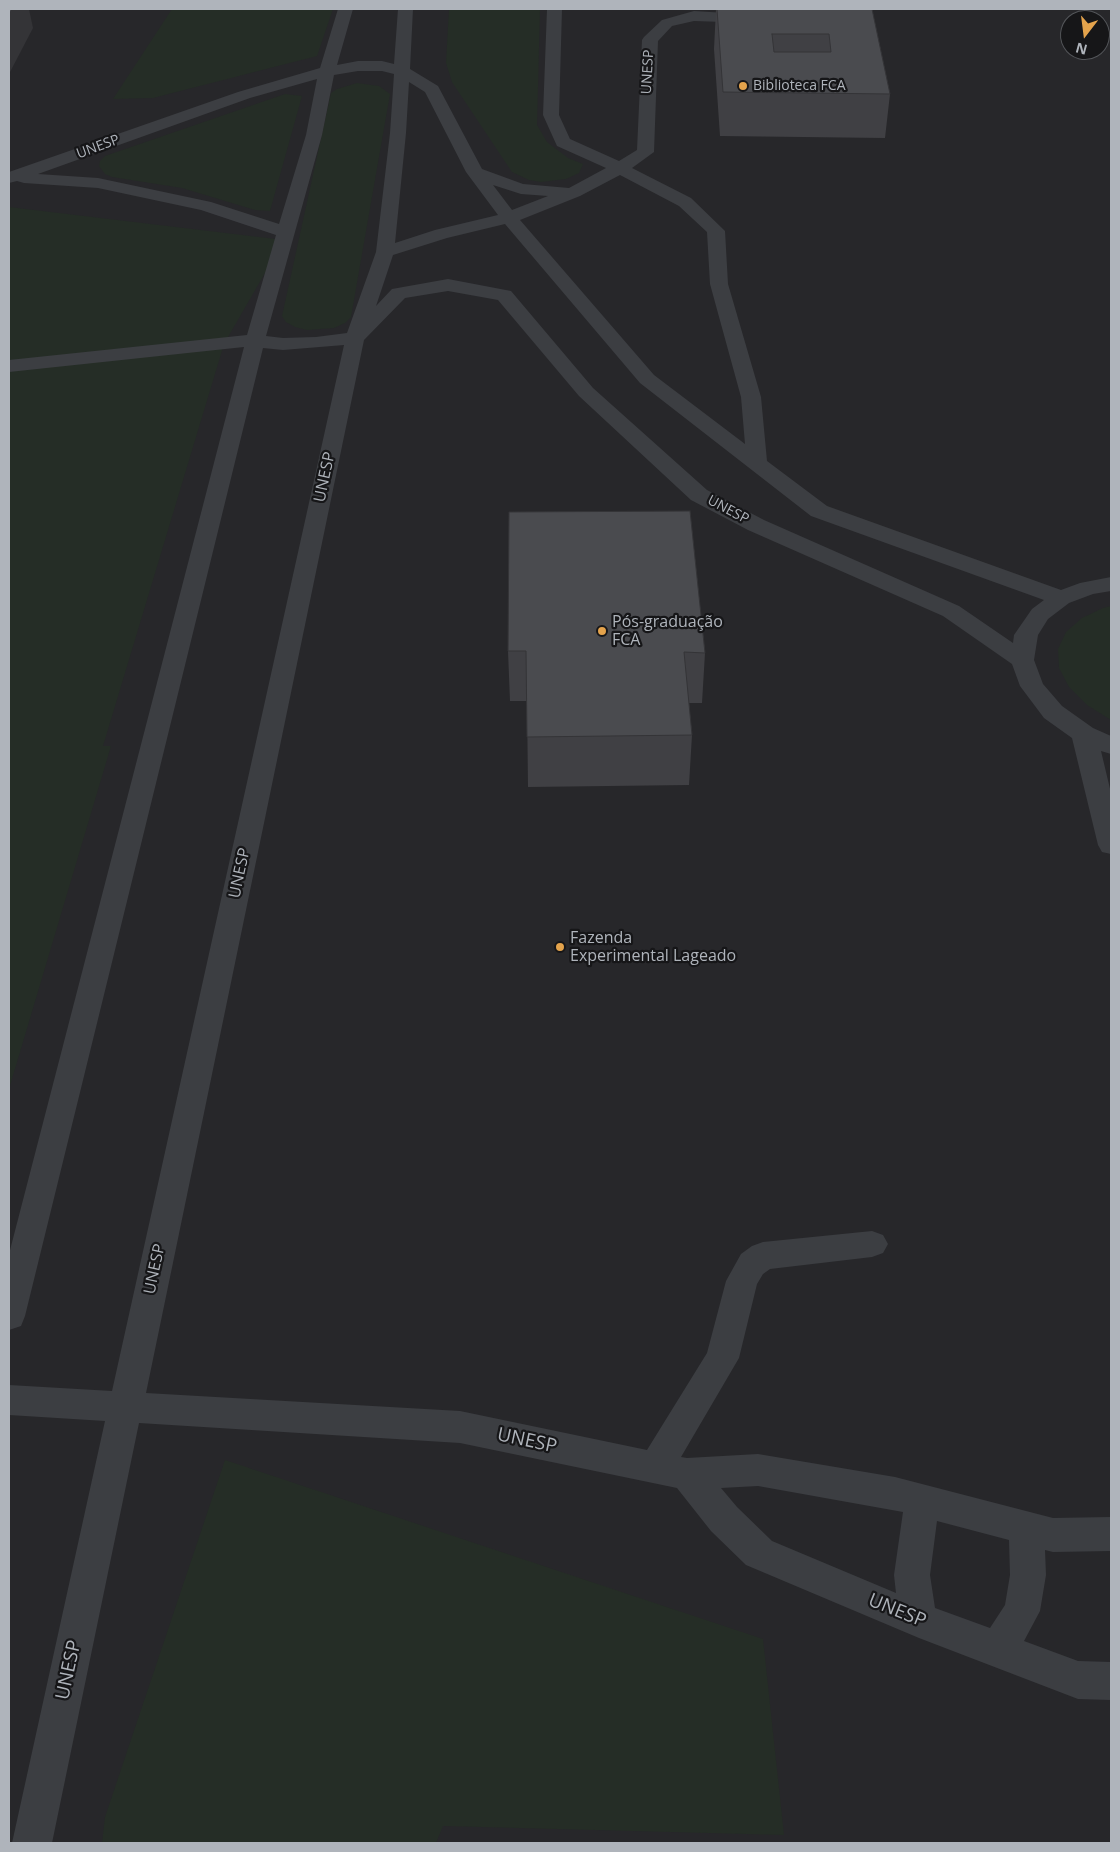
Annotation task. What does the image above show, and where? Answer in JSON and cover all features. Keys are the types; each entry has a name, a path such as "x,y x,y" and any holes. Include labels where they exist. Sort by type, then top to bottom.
{"street":[{"path":"9,1316 255,341 314,135 327,71 345,9"},
{"name":"UNESP","path":"32,1843 355,338 385,252 398,133 406,9"},
{"path":"554,9 551,115 563,142 649,182 685,202 716,231 719,284 734,344 746,376 751,397 757,463"},
{"name":"UNESP","path":"385,252 441,234 509,218 574,192 620,168 645,152 650,40 667,23 694,16 772,18"},
{"name":"UNESP","path":"11,177 244,95 327,71 358,66 382,66 402,71 432,89 474,172 509,218 647,378 819,511 1061,598"},
{"path":"474,172 521,190 574,192"},
{"name":"UNESP","path":"11,177 98,183 205,206 286,232"},
{"name":"UNESP","path":"355,338 399,293 448,285 504,295 586,392 700,495 756,525 820,551 952,611 1022,660"},
{"path":"9,366 164,348 255,341 284,344 316,344 355,338"},
{"path":"1111,584 1088,588 1061,598 1040,614 1026,635 1022,660 1032,686 1053,712 1084,734 1111,746"},
{"path":"1084,734 1111,846"},
{"path":"671,1471 722,1358 742,1281 752,1264 763,1256 872,1244"},
{"name":"UNESP","path":"9,1400 460,1427 671,1471 758,1470 895,1493 1026,1527 1053,1536 1111,1534"},
{"name":"UNESP","path":"671,1471 759,1552 919,1620 1078,1680 1111,1681"},
{"path":"919,1620 912,1575 922,1500"},
{"path":"998,1650 1022,1612 1028,1575 1026,1527"}],"shaded area":[{"name":"Fazenda Experimental Lageado","path":"9,9 1111,9 1111,1843 9,1843"},
{"path":"172,9 333,9 317,56 153,98 113,99"},
{"path":"449,9 540,9 537,125 547,142 568,158 583,164 579,173 566,179 541,182 529,180 512,172 452,82 446,63"},
{"path":"357,83 379,86 390,94 351,317 345,323 334,328 307,330 286,322 282,316 331,93 337,89"},
{"path":"285,94 302,96 270,211 255,210 182,188 112,177 105,174 99,166 100,161 105,156"},
{"path":"9,207 284,240 224,344 103,746 111,746 9,1089"},
{"path":"1111,606 1111,720 1087,705 1069,687 1059,668 1058,649 1066,632 1082,618"},
{"path":"225,1460 763,1639 784,1835 443,1826 436,1843 102,1843 105,1817"}],"building":[{"path":"717,9 872,9 890,94 723,92","holes":["772,34 829,34 831,52 774,52"]},
{"name":"Pós-graduação FCA","path":"690,511 705,653 684,652 692,735 527,737 526,651 508,651 509,512"}],"place":[{"name":"Biblioteca FCA","path":"743,86"},
{"name":"Pós-graduação FCA","path":"602,631"},
{"name":"Fazenda Experimental Lageado","path":"560,947"}]}
